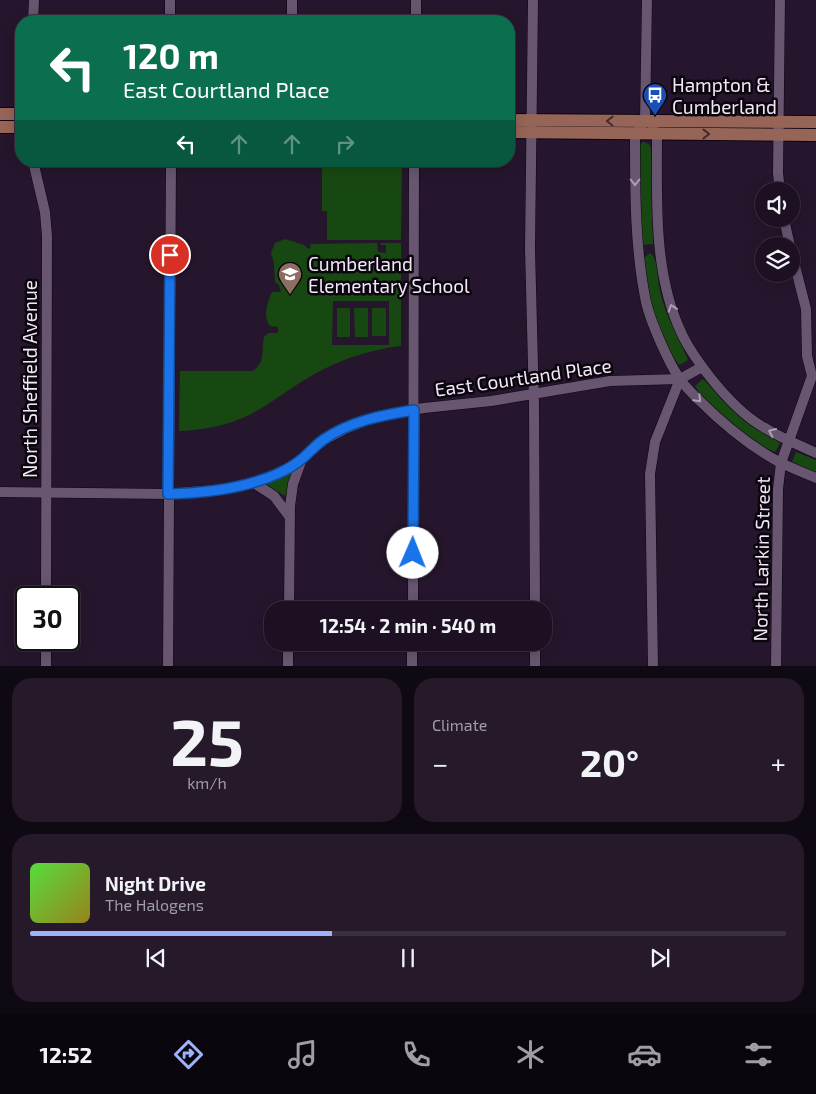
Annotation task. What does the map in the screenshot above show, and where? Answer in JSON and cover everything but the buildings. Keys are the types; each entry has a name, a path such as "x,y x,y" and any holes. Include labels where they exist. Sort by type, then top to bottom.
{"main road":[{"path":"0,114 15,114"},
{"path":"515,130 532,126 645,121 816,122"},
{"path":"515,122 532,126 657,134 816,135"},
{"path":"0,127 15,127"}],"street":[{"path":"33,15 34,0"},
{"path":"170,0 170,15"},
{"path":"292,0 292,15"},
{"path":"416,0 416,15"},
{"path":"533,0 530,249 534,394 535,601"},
{"path":"648,0 645,121 636,133 635,185 636,220 646,303 661,342 680,379 708,410 744,439 781,463 816,478"},
{"path":"779,182 780,0"},
{"path":"645,121 657,134 657,214 660,250 668,296 681,332 702,367 722,392 740,409 764,428 816,453"},
{"name":"North Sheffield Avenue","path":"34,167 45,212 47,236 46,586"},
{"path":"168,666 171,167"},
{"path":"413,601 414,167"},
{"name":"North Larkin Street","path":"776,666 778,488 781,463 814,375 807,356 806,309 799,282"},
{"path":"653,666 650,474 655,442 680,379 702,367"},
{"name":"East Courtland Place","path":"0,492 168,494 224,489 254,483 279,473 302,459 324,440 346,428 377,416 491,401 610,381 680,379"},
{"path":"289,601 292,484 302,459"},
{"path":"254,483 274,496 290,517"},
{"path":"46,651 46,666"},
{"path":"288,651 288,666"},
{"path":"412,651 412,666"},
{"path":"535,651 535,666"}],"green space":[{"path":"644,142 650,145 651,150 653,244 642,245 639,146"},
{"path":"322,167 402,167 401,240 327,240 327,211 322,211"},
{"path":"285,239 304,245 308,249 311,247 310,244 377,243 378,252 386,253 386,245 381,245 381,243 401,243 401,346 371,351 333,365 306,379 253,413 235,421 208,428 179,431 180,371 253,371 260,364 264,337 269,333 278,333 278,327 270,326 266,318 272,292 281,292 279,285 275,282 274,263 271,253 275,243","holes":["333,301 389,301 389,345 332,345"]},
{"path":"650,253 655,260 665,309 688,360 679,365 664,340 654,314 644,258"},
{"path":"337,308 350,308 350,337 337,337"},
{"path":"354,308 368,308 368,337 355,337"},
{"path":"372,308 386,308 386,336 372,336"},
{"path":"703,379 735,411 780,443 775,452 744,434 709,403 695,386"},
{"path":"796,452 816,460 816,473 792,462"},
{"path":"291,470 293,471 285,496 266,484 266,482"}],"place":[{"name":"Hampton & Cumberland","path":"655,116"},
{"name":"Cumberland Elementary School","path":"290,295"}],"route":[{"path":"170,255 168,494 224,489 254,483 279,473 302,459 324,440 346,428 377,416 414,410 413,553"}]}
